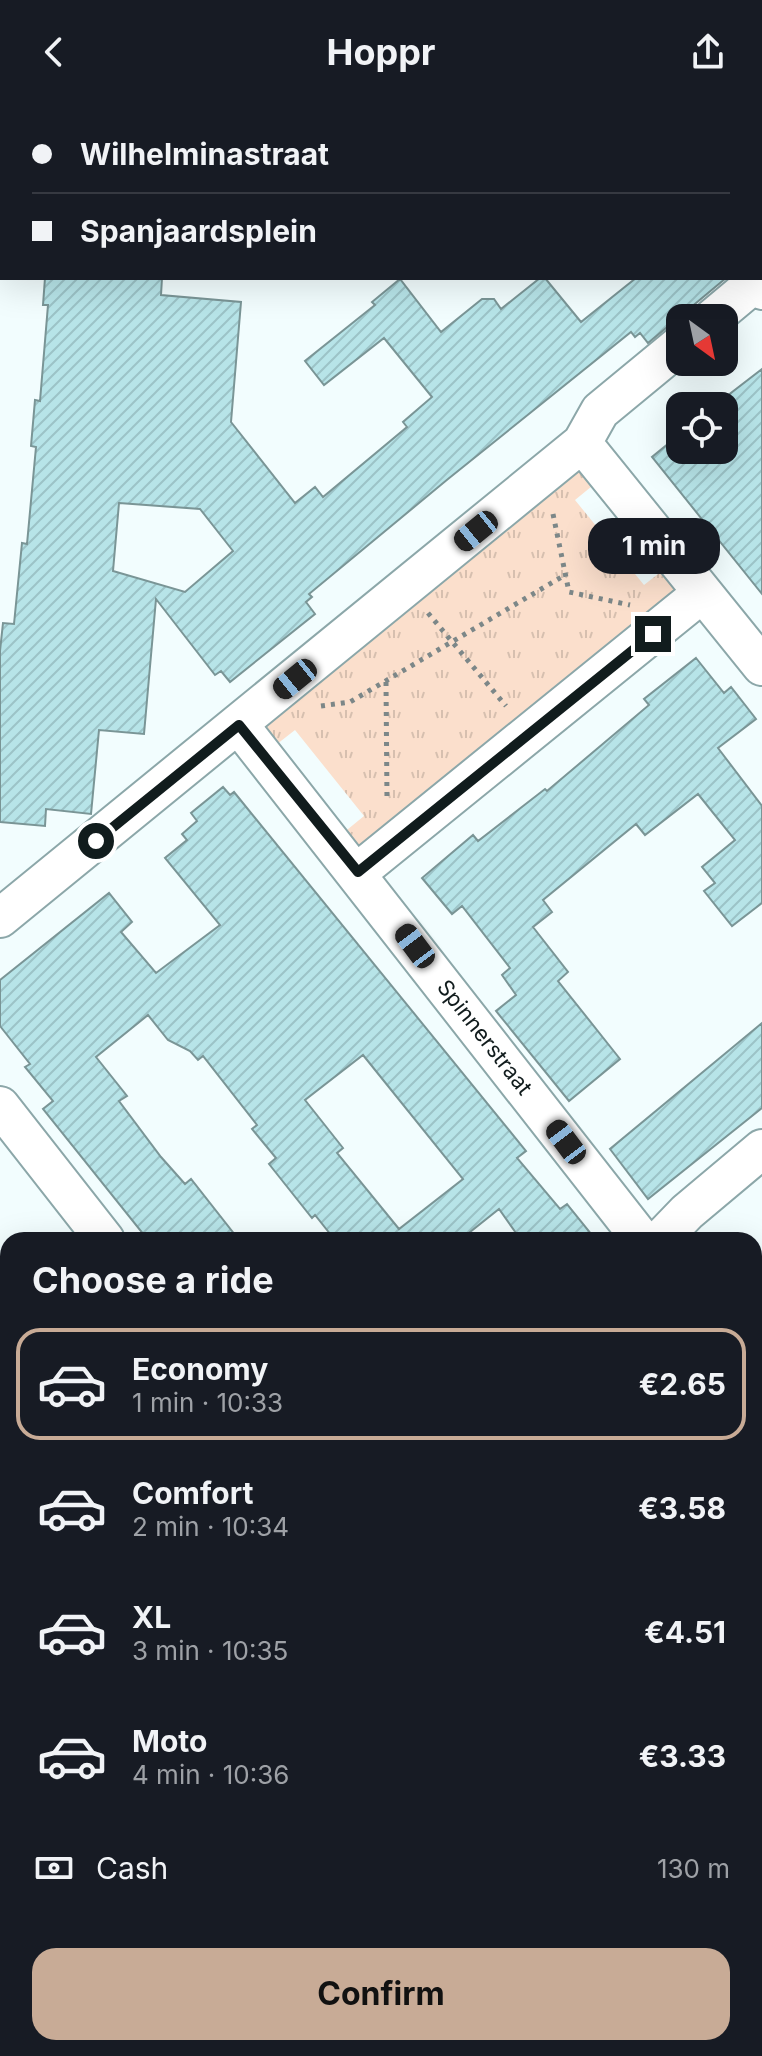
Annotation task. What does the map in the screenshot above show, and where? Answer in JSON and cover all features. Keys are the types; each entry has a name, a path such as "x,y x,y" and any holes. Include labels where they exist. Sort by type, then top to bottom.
{"street":[{"path":"730,304 756,282 762,290"},
{"path":"0,918 582,443 600,411 666,357"},
{"path":"582,443 689,604 762,666"},
{"path":"372,862 689,604"},
{"name":"Spinnerstraat","path":"245,720 372,862 636,1232"},
{"path":"0,1106 99,1232"},
{"path":"668,1232 762,1149"}],"path":[{"path":"545,474 569,592 689,604"},
{"path":"245,720 350,702 565,575"},
{"path":"407,587 530,734"},
{"path":"372,862 386,681"}],"green space":[{"path":"579,469 597,482 575,500 644,585 667,567 677,591 364,849 352,844 342,834 364,816 295,730 272,748 264,736 265,726"}],"building":[{"path":"45,280 162,280 161,295 241,302 231,422 295,503 315,487 323,497 407,427 403,422 432,397 384,338 324,385 305,361 375,305 372,302 399,280 441,332 482,299 494,299 501,309 537,280 547,280 581,322 634,280 724,280 695,304 666,304 666,328 648,343 640,333 635,337 631,332 448,479 309,594 312,597 306,602 315,614 230,682 221,671 215,675 156,599 144,734 99,730 91,814 46,809 45,826 0,822 0,651 3,623 14,624 22,543 27,544 36,447 31,446 35,400 40,401 48,305 43,305","holes":["119,503 200,509 233,551 185,592 113,571"]},
{"path":"762,369 762,594 652,457 666,446 666,464 738,464 738,392 732,392"},
{"path":"696,658 724,693 731,687 756,719 718,748 762,806 762,903 732,926 704,891 715,883 702,867 735,840 698,794 645,835 636,824 543,900 552,912 533,927 568,972 558,981 620,1059 569,1101 496,1011 516,995 502,975 510,968 462,906 452,914 422,878 473,835 478,841 545,789 547,791 649,705 644,699"},
{"path":"223,787 230,795 234,792 526,1151 517,1158 560,1209 567,1204 590,1232 515,1232 499,1209 470,1232 329,1232 315,1215 312,1218 269,1164 276,1158 252,1129 257,1125 203,1056 198,1060 190,1051 168,1040 148,1015 96,1057 127,1096 119,1101 161,1157 185,1184 191,1179 233,1232 142,1232 43,1109 53,1101 25,1067 30,1064 0,1026 0,980 109,893 132,922 121,932 156,973 220,925 165,858 187,840 182,834 197,821 191,813","holes":["363,1055 463,1179 399,1229 337,1153 343,1148 305,1100"]},
{"path":"762,1023 762,1108 648,1199 610,1149"}],"route":[{"path":"96,841 239,725 358,872 653,634"}]}
